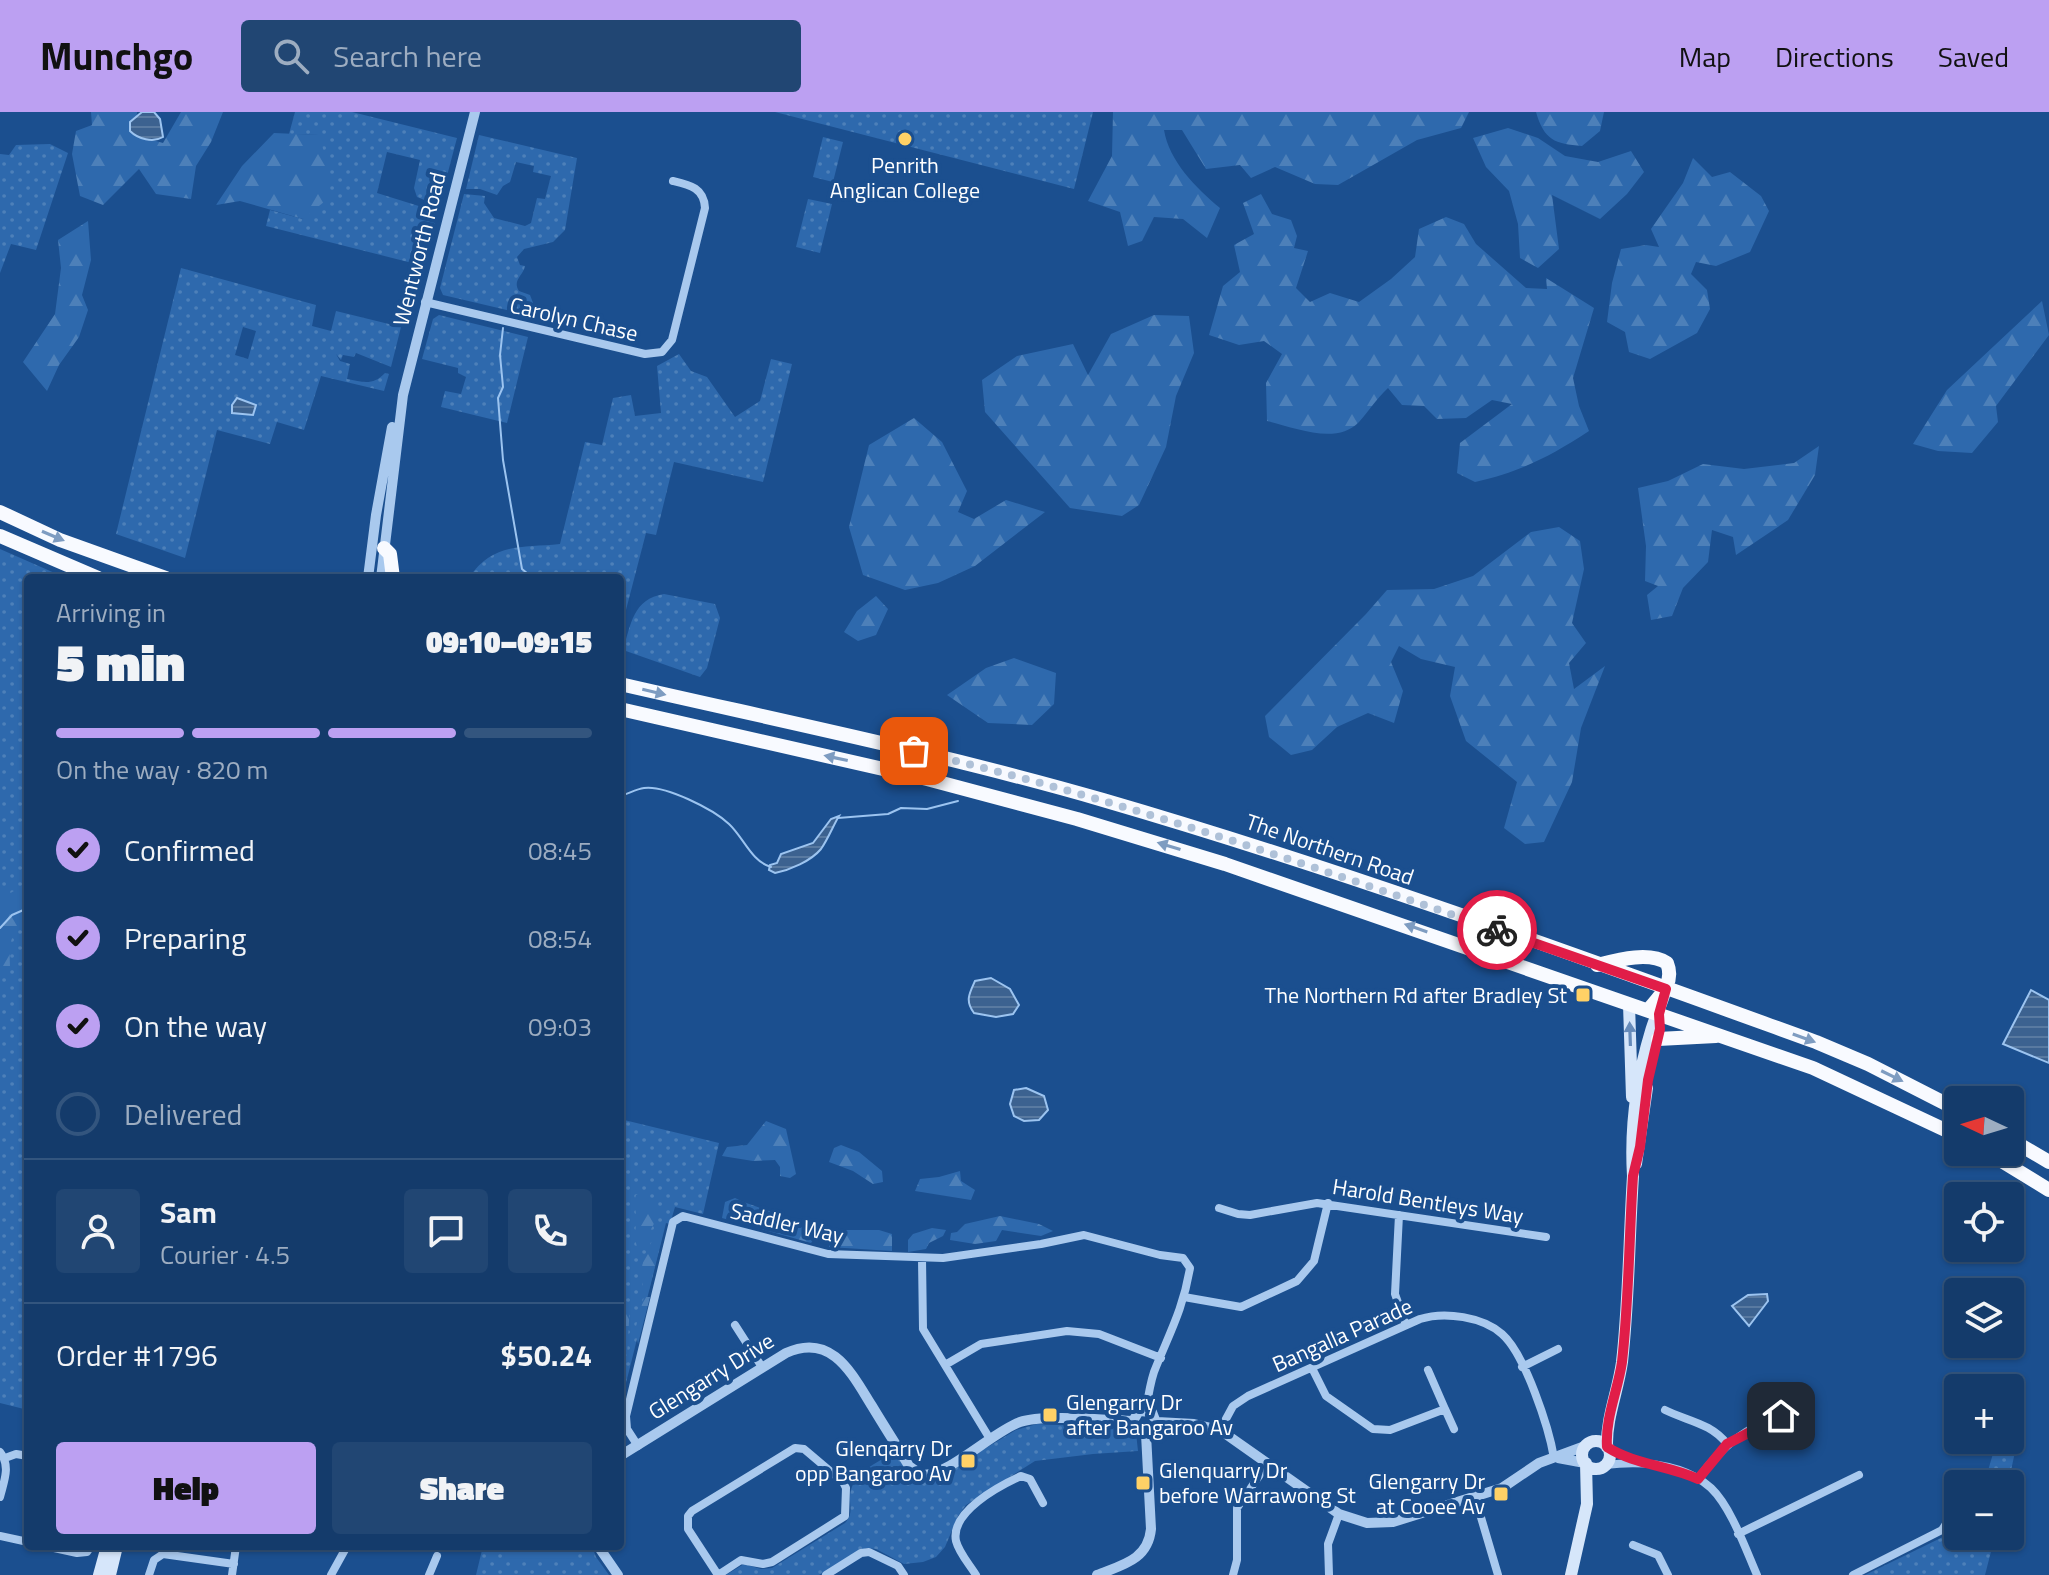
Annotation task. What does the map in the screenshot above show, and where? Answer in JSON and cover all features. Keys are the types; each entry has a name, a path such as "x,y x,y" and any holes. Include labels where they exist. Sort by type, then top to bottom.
{"highway":[{"path":"0,512 60,540 155,574"},
{"path":"0,536 89,574"},
{"path":"384,548 390,554 392,574"},
{"name":"The Northern Road","path":"624,685 896,747 1101,799 1232,839 1849,1055 1944,1103"},
{"path":"624,710 927,779 1118,831 1284,883 1837,1078 1944,1129"},
{"path":"1597,965 1617,960 1661,959 1667,963 1670,971 1666,989 1654,1012"},
{"path":"1658,1039 1724,1036"},
{"path":"2024,1147 2049,1162"},
{"path":"2010,1166 2049,1190"}],"main road":[{"path":"1629,1004 1633,1176"},
{"path":"1633,1120 1654,1012"},
{"path":"1571,1575 1586,1513 1610,1457 1607,1427 1619,1381 1633,1176 1658,1039 1654,1012"},
{"path":"1586,1513 1588,1488 1583,1454 1619,1381"},
{"path":"1587,1445 1597,1441 1608,1447"},
{"path":"1585,1463 1595,1468 1604,1466"},
{"path":"99,1575 106,1550"},
{"path":"110,1575 116,1550"}],"street":[{"name":"Wentworth Road","path":"381,574 403,395 475,112"},
{"name":"Carolyn Chase","path":"425,302 645,354 662,352 672,340 705,208 703,196 697,189 673,181"},
{"name":"Wentworth Road","path":"369,574 382,474 396,409 403,395"},
{"name":"Harold Bentleys Way","path":"1219,1208 1250,1215 1305,1203 1328,1203 1542,1236 1536,1248"},
{"path":"1146,1410 1152,1377 1175,1327 1184,1297 1241,1307 1297,1281 1307,1273 1314,1261 1328,1203"},
{"path":"1399,1215 1395,1294 1406,1325"},
{"name":"Saddler Way","path":"638,1446 626,1425 626,1416 676,1218 685,1216 823,1254 922,1259 1041,1244 1084,1235 1136,1250 1184,1259 1190,1266 1184,1297"},
{"path":"922,1259 923,1329 990,1439"},
{"name":"Bangalla Parade","path":"1220,1430 1238,1402 1406,1325 1435,1315 1484,1323 1506,1337 1549,1429 1555,1458"},
{"path":"735,1325 762,1367"},
{"path":"945,1365 981,1344 1067,1331 1099,1334 1161,1358"},
{"name":"Glengarry Drive","path":"624,1454 797,1348 815,1348 833,1354 847,1367 909,1466 919,1474 935,1473 1013,1425 1031,1419 1133,1421"},
{"path":"1522,1367 1558,1349"},
{"path":"1312,1368 1326,1396 1376,1430 1390,1430 1445,1409"},
{"path":"1428,1370 1454,1429"},
{"path":"1146,1410 1152,1412 1157,1422 1154,1431 1146,1434 1136,1431 1133,1421 1137,1413 1146,1410"},
{"path":"1665,1410 1704,1425 1719,1434 1727,1444"},
{"path":"1698,1479 1727,1444 1777,1417 1797,1413"},
{"path":"1157,1422 1194,1424 1220,1430 1339,1514 1356,1521 1380,1524 1508,1486 1534,1466 1587,1445"},
{"path":"1097,1575 1133,1561 1148,1544 1151,1529 1146,1434"},
{"path":"1608,1447 1635,1462 1681,1471 1713,1489 1757,1575"},
{"path":"795,1448 805,1450 843,1482 847,1510 841,1520 769,1564 741,1560 718,1575 688,1529 687,1519 692,1511 795,1448"},
{"path":"0,1497 6,1468 2,1455 24,1455"},
{"path":"1555,1458 1585,1463"},
{"path":"1604,1466 1635,1462"},
{"path":"1233,1575 1237,1560 1236,1511 1268,1463"},
{"path":"1738,1534 1859,1475"},
{"path":"976,1575 956,1541 965,1512 1021,1476 1030,1479 1043,1503"},
{"path":"1475,1497 1498,1575"},
{"path":"1329,1575 1328,1544 1339,1514"},
{"path":"1853,1575 1944,1527"},
{"path":"0,1536 24,1541"},
{"path":"1633,1545 1658,1555 1668,1575"},
{"path":"65,1550 80,1553 88,1550"},
{"path":"232,1575 236,1550"},
{"path":"331,1575 345,1550"},
{"path":"601,1550 618,1575"},
{"path":"826,1575 867,1552 898,1566 904,1575"},
{"path":"149,1575 154,1560 163,1554 234,1564"},
{"path":"429,1575 437,1556"}],"green space":[{"path":"91,112 137,112 135,135 163,143 181,112 223,112 211,142 196,166 191,199 156,194 139,169 103,205 80,196 72,154 76,131 92,125"},
{"path":"295,112 352,112 457,138 439,206 417,197 414,188 420,160 387,152 377,193 438,212 424,266 266,226 270,210 303,219 319,135 289,134"},
{"path":"775,112 1093,112 1074,189"},
{"path":"1113,112 1469,112 1461,128 1417,140 1338,185 1315,184 1275,167 1251,178 1240,165 1206,169 1182,130 1164,130 1178,163 1193,183 1220,208 1207,238 1183,219 1154,217 1142,241 1128,246 1120,212 1088,201 1112,156"},
{"path":"1536,112 1604,112 1600,131 1582,146 1552,139 1543,129"},
{"path":"1508,128 1538,138 1565,156 1598,162 1631,151 1644,172 1627,194 1600,219 1552,195 1559,249 1538,268 1520,258 1518,224 1509,191 1486,167 1473,138"},
{"path":"274,133 319,135 328,166 330,197 303,219 240,201 216,205 242,166"},
{"path":"479,135 577,158 565,230 553,242 524,249 517,257 520,265 525,266 517,287 530,295 535,308 533,316 443,295 440,288 464,194 485,196 484,203 494,218 525,226 531,223 537,198 545,199 551,176 533,172 534,166 516,162 510,182 497,195 480,189 466,189"},
{"path":"823,137 843,142 833,182 813,177"},
{"path":"50,144 68,153 36,250 11,244 0,273 0,154 9,155 16,145"},
{"path":"1693,158 1712,177 1730,172 1761,196 1769,211 1750,252 1716,266 1696,262 1691,274 1707,290 1710,309 1697,333 1650,359 1629,352 1625,332 1607,322 1612,283 1621,249 1646,245 1659,247 1651,229 1683,183"},
{"path":"1261,194 1272,214 1291,220 1297,236 1294,248 1308,251 1296,288 1310,302 1330,293 1359,302 1415,257 1419,229 1446,217 1464,224 1476,244 1526,288 1547,289 1546,278 1594,308 1573,378 1589,431 1535,462 1475,482 1457,473 1460,443 1512,404 1492,400 1466,418 1437,419 1424,406 1402,405 1388,388 1359,422 1339,433 1314,433 1267,421 1266,383 1282,354 1264,341 1239,345 1209,335 1223,286 1240,272 1234,245 1254,234 1243,203"},
{"path":"808,199 832,204 820,253 796,247"},
{"path":"88,221 91,260 82,295 88,310 79,337 59,365 47,391 23,362 55,314 61,268 58,240"},
{"path":"181,268 316,305 312,326 331,331 336,311 401,327 391,367 356,353 354,357 343,355 341,360 336,354 340,361 350,364 347,379 368,382 389,374 384,391 321,376 304,430 277,422 270,444 217,430 185,558 116,534","holes":["243,327 256,331 248,359 235,355"]},
{"path":"2042,301 2049,335 1996,406 1998,422 1972,453 1938,451 1913,444 1947,390"},
{"path":"439,315 528,337 507,423 441,407 445,391 461,394 466,377 458,373 458,368 422,359 433,319"},
{"path":"1154,315 1189,316 1194,353 1176,396 1166,447 1139,505 1122,516 1070,508 985,412 982,380 1017,356 1073,344 1088,375 1111,334"},
{"path":"679,354 691,371 707,377 735,417 760,401 771,359 792,364 763,482 674,462 656,535 646,533 624,618 624,574 472,574 498,552 560,544 585,442 602,445 613,398 631,395 635,416 661,413 657,366"},
{"path":"914,418 942,442 967,491 958,512 974,519 1006,500 1045,512 975,566 938,583 905,590 863,575 849,527 869,445"},
{"path":"1819,446 1815,475 1788,520 1736,555 1733,537 1712,530 1708,562 1683,588 1672,616 1651,620 1647,595 1658,586 1645,581 1646,546 1638,488 1668,481 1703,464 1744,469 1794,463"},
{"path":"1559,527 1580,541 1584,569 1572,623 1586,643 1569,663 1574,689 1605,666 1581,728 1572,782 1544,842 1525,844 1504,828 1517,782 1466,741 1450,696 1455,667 1421,659 1399,646 1391,662 1403,691 1394,723 1368,713 1337,727 1312,750 1291,755 1269,737 1265,716 1387,590 1434,589 1473,576 1531,532"},
{"path":"0,549 57,574 24,574 24,1409 0,1403"},
{"path":"664,594 715,604 720,618 707,668 700,677 624,650 635,614 654,597"},
{"path":"876,596 888,609 876,635 858,641 844,632 857,611"},
{"path":"1014,658 1056,673 1054,704 1032,725 988,723 947,695 986,668"},
{"path":"24,885 24,924 14,935 10,946 10,966 0,976 0,899"},
{"path":"624,1120 719,1143 703,1214 675,1207 670,1224 666,1223 624,1391"},
{"path":"766,1121 786,1129 796,1174 790,1178 780,1176 780,1167 775,1160 753,1161 722,1156 727,1147 747,1145"},
{"path":"841,1145 859,1152 882,1171 883,1182 873,1184 853,1171 829,1162 834,1148"},
{"path":"960,1171 961,1181 975,1190 971,1200 915,1191 920,1179"},
{"path":"636,1195 647,1196 658,1216 639,1252 635,1237 634,1203"},
{"path":"735,1198 802,1225 816,1236 811,1243 722,1218 725,1202"},
{"path":"1000,1216 1039,1224 1053,1231 1041,1236 1002,1230 996,1241 975,1244 950,1240 951,1233 957,1232 965,1224"},
{"path":"932,1228 946,1230 926,1249 908,1252 908,1240 913,1234"},
{"path":"841,1230 879,1230 892,1234 892,1251 829,1247 833,1233"},
{"path":"658,1233 663,1233 649,1290 643,1286 642,1265"},
{"path":"644,1297 650,1297 638,1344 635,1330"},
{"path":"630,1305 624,1361 624,1316"},
{"path":"1037,1424 1123,1428 1136,1433 1138,1451 1035,1461 966,1505 945,1547 936,1557 923,1562 904,1564 876,1549 866,1548 819,1575 726,1575 744,1564 761,1569 772,1568 845,1523 850,1514 854,1482 859,1475 895,1452 913,1476 931,1481 1016,1430"},
{"path":"1993,1454 2015,1454 2011,1470 1988,1470"},
{"path":"1944,1536 1944,1550 1991,1550 1985,1575 1865,1575"},
{"path":"482,1550 593,1550 609,1575 476,1575"},
{"path":"505,1550 576,1550 576,1558 504,1559"}],"shaded area":[{"path":"142,112 154,112 160,119 163,137 146,139 130,131 130,122"},
{"path":"237,398 256,405 253,415 232,413 232,405"},
{"path":"839,816 821,849 812,857 781,872 769,870 781,854 813,843 831,819"},
{"path":"991,978 1010,989 1019,1005 1013,1014 996,1017 974,1013 971,1009 969,997 975,981"},
{"path":"2031,990 2049,1000 2049,1063 2003,1044"},
{"path":"1026,1088 1044,1096 1048,1110 1039,1120 1024,1121 1014,1116 1010,1104 1014,1090"},
{"path":"1767,1294 1768,1301 1749,1326 1732,1306 1748,1295"}],"waterway":[{"path":"503,328 500,355 503,387 498,398 503,460 522,569 528,574"},
{"path":"624,795 653,788 688,799 729,824 758,860 771,867"},
{"path":"838,818 888,814 901,808 927,809 958,801"},
{"path":"0,928 12,915 24,910"}],"way so far":[{"path":"914,751 1101,799 1232,839 1497,930"}],"place":[{"name":"Penrith Anglican College","path":"905,139"},
{"name":"The Northern Rd after Bradley St","path":"1583,995"},
{"name":"Glengarry Dr after Bangaroo Av","path":"1050,1415"},
{"name":"Glenqarry Dr opp Bangaroo Av","path":"968,1461"},
{"name":"Glenquarry Dr before Warrawong St","path":"1143,1483"},
{"name":"Glengarry Dr at Cooee Av","path":"1501,1494"}],"route":[{"path":"1497,930 1666,989 1659,1014 1660,1029 1648,1080 1640,1147 1633,1176 1622,1357 1616,1400 1607,1427 1607,1447 1635,1462 1681,1471 1698,1479 1727,1444 1781,1416"}]}
